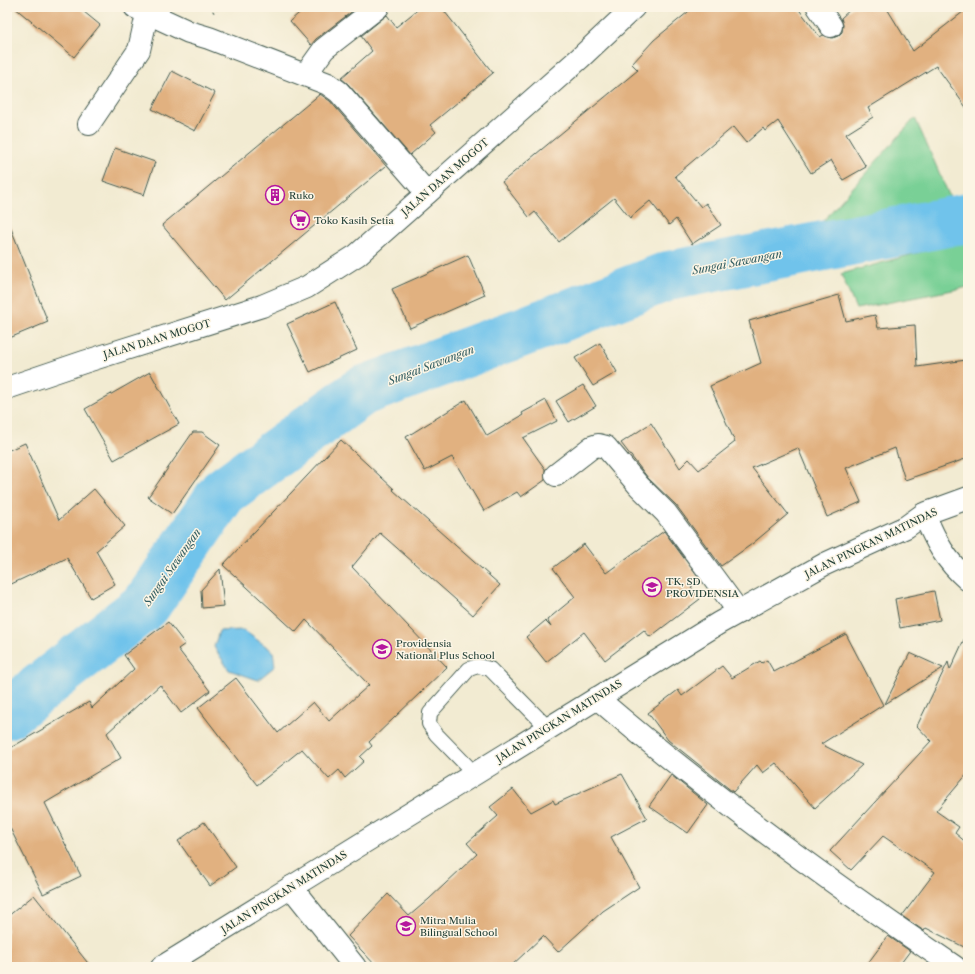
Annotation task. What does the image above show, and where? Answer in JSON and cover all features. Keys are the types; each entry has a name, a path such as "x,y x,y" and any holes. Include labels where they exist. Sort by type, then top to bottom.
{"street":[{"path":"306,74 324,49 378,7"},
{"name":"JALAN DAAN MOGOT","path":"7,388 262,306 307,287 357,255 580,58 634,7"},
{"path":"818,7 831,26"},
{"path":"90,124 139,50 141,10 189,32 209,38 282,67 306,74 328,84 339,92 427,193"},
{"path":"556,475 592,447 598,445 606,447 639,486 666,513 739,612"},
{"name":"JALAN PINGKAN MATINDAS","path":"162,967 474,773 739,612 825,564 906,528 924,514 968,498"},
{"path":"924,514 944,555 968,580"},
{"path":"597,698 665,756 823,875 955,967"},
{"path":"291,887 355,967"}],"lane":[{"path":"474,773 428,724 430,713 470,669 478,666 490,669 548,728"}],"green space":[{"path":"915,118 953,204 814,231"},
{"path":"968,239 968,287 856,309 841,274"}],"water":[{"path":"243,630 273,651 275,666 258,680 229,670 214,647 219,631"}],"building":[{"path":"14,7 78,7 100,25 74,57"},
{"path":"306,7 358,7 316,39 311,45 290,21"},
{"path":"421,7 441,7 493,73 430,125 436,132 410,155 348,84 341,78 372,51 361,36 387,15 396,27"},
{"path":"694,7 797,7 820,37 823,35 832,38 838,36 842,32 843,25 841,18 853,7 886,7 913,51 968,8 968,110 936,66 868,108 873,117 846,134 866,167 843,180 831,160 811,173 778,121 765,131 763,128 746,143 733,127 675,176 701,207 706,203 721,225 692,244 676,219 669,225 650,201 630,218 614,198 559,242 535,212 529,217 502,182 638,70 632,64 654,40"},
{"path":"172,71 215,93 195,131 152,109"},
{"name":"Ruko","path":"320,94 330,101 386,166 225,300 162,225"},
{"path":"115,148 155,162 144,195 103,181"},
{"path":"8,221 48,322 7,339 7,222"},
{"path":"468,255 485,295 410,328 392,289"},
{"path":"839,295 846,321 875,315 878,328 915,325 917,367 966,360 968,378 968,458 905,480 895,448 846,468 861,502 827,517 798,448 752,468 788,514 752,544 721,566 676,505 648,478 621,443 651,423 680,468 689,459 699,470 735,442 710,386 761,363 749,321"},
{"path":"335,302 357,350 310,372 287,324"},
{"path":"600,343 617,372 593,386 575,358"},
{"path":"150,372 179,424 114,460 85,409"},
{"path":"583,385 596,406 569,422 556,401"},
{"path":"466,400 487,436 523,415 522,413 546,400 557,421 523,438 545,469 545,480 521,497 517,492 484,511 452,457 425,471 406,437"},
{"path":"193,432 202,432 220,445 172,514 148,497"},
{"path":"341,440 394,489 393,490 500,585 473,615 380,533 352,567 447,667 369,742 372,746 360,757 364,761 345,778 339,770 329,779 302,749 257,785 198,708 236,678 278,733 313,702 329,721 369,685 306,620 296,632 223,565"},
{"path":"25,443 59,520 94,489 125,526 96,551 115,584 91,598 67,558 7,586 7,451"},
{"path":"664,531 700,580 691,587 700,599 650,637 644,630 605,660 584,632 546,662 526,637 545,621 551,627 547,620 575,597 553,568 584,544 606,573"},
{"path":"220,569 224,606 202,608 201,590"},
{"path":"934,591 940,620 900,628 895,599"},
{"path":"168,622 185,644 178,649 210,691 181,713 160,685 107,733 121,758 45,803 81,876 43,894 7,822 7,750 89,702 92,708 134,669 124,655"},
{"path":"968,631 968,773 936,811 959,827 955,833 968,844 968,949 926,928 924,931 902,916 935,872 883,836 851,870 830,851 931,741 917,726 948,662 950,670"},
{"path":"846,634 883,705 821,744 862,765 815,808 776,763 763,773 757,765 733,792 668,740 648,713 678,690 682,696 722,666 732,678 760,661 762,663 767,660 774,672"},
{"path":"910,653 943,668 885,704"},
{"path":"622,774 647,818 611,837 639,887 603,911 558,952 543,936 510,967 377,967 348,936 388,894 409,916 429,899 477,854 467,843 498,816 490,807 513,789 531,812 553,800 555,804"},
{"path":"671,775 708,805 688,833 649,806"},
{"path":"204,822 236,867 210,886 178,841"},
{"path":"34,895 91,967 7,967 7,917"},
{"path":"888,936 910,951 898,967 865,967"}],"waterway":[{"name":"Sungai Sawangan","path":"7,714 146,605 223,492 362,391 668,276 968,218"}],"place":[{"name":"Ruko","path":"275,195"},
{"name":"Toko Kasih Setia","path":"300,220"},
{"name":"TK, SD PROVIDENSIA","path":"652,587"},
{"name":"Providensia National Plus School","path":"382,649"},
{"name":"Mitra Mulia Bilingual School","path":"406,926"}]}
